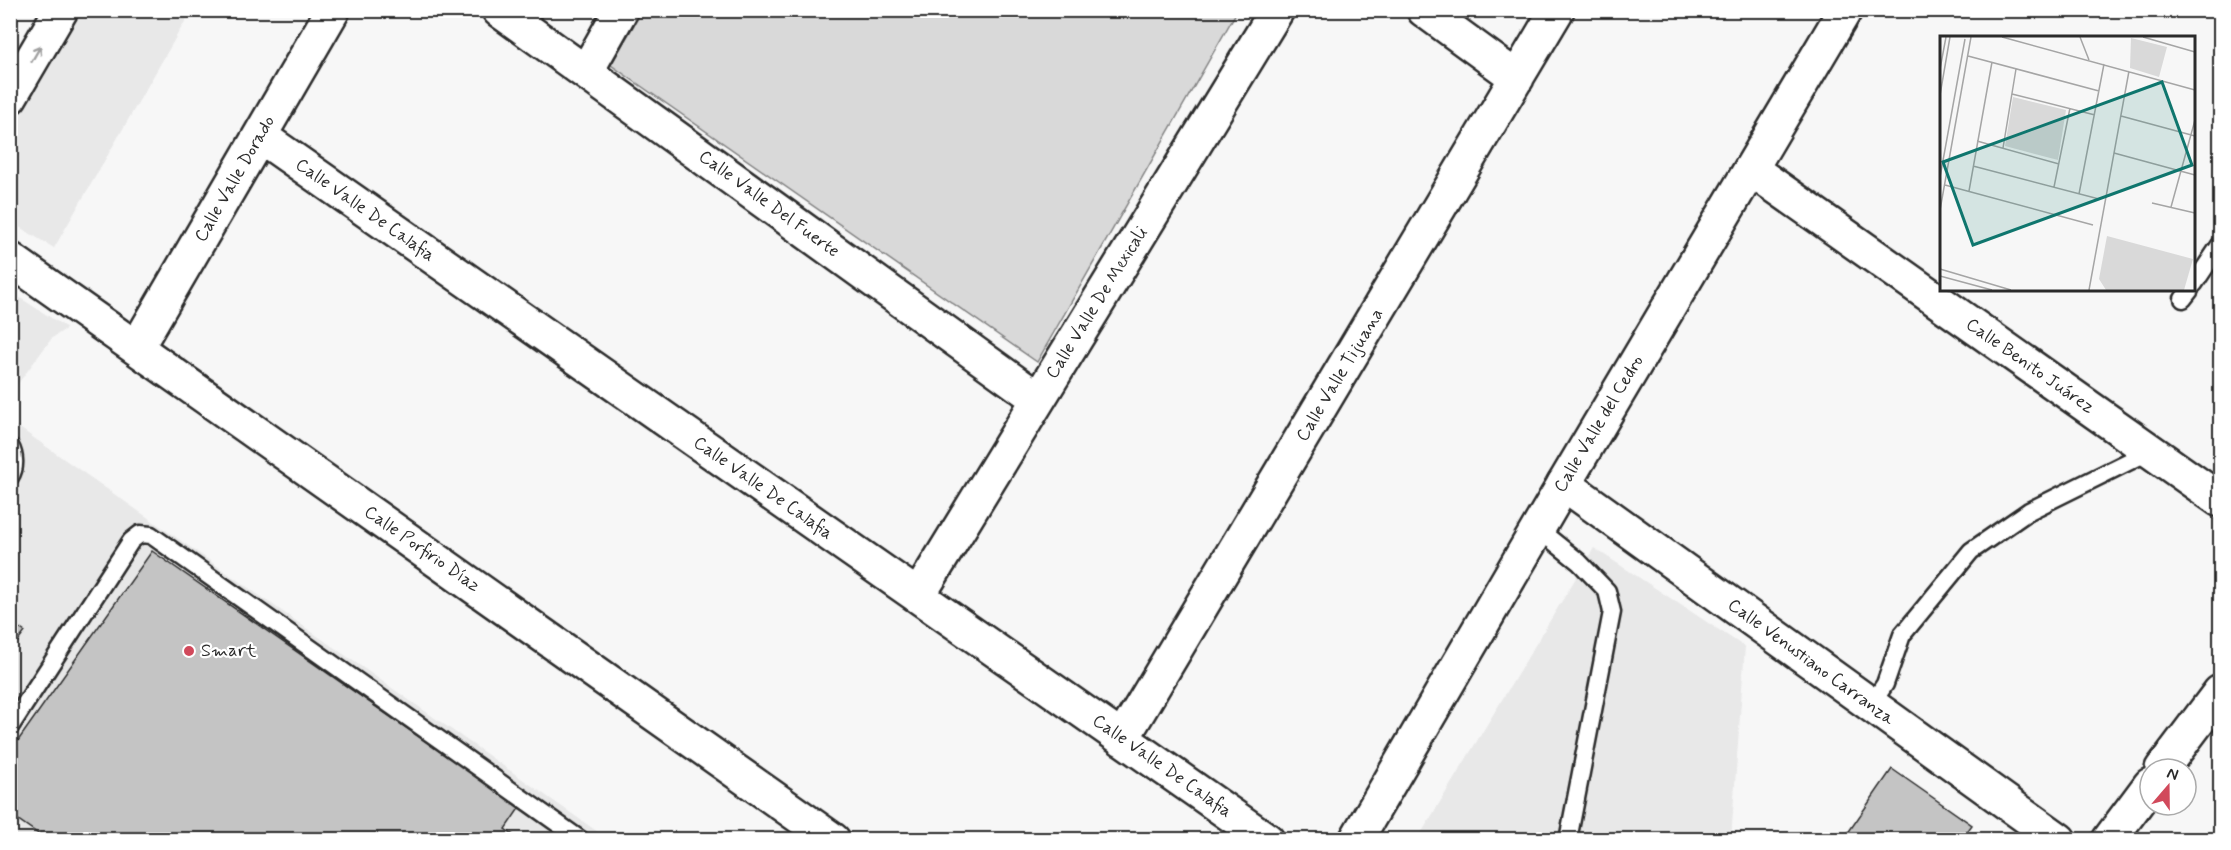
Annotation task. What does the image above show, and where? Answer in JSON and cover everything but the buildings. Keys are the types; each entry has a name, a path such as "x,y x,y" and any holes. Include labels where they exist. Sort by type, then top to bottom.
{"street":[{"path":"10,97 61,10"},
{"name":"Calle Valle Dorado","path":"137,347 333,10"},
{"name":"Calle Valle Del Fuerte","path":"499,10 1038,399"},
{"path":"586,72 621,10"},
{"name":"Calle Valle De Mexicali","path":"918,596 1277,10"},
{"path":"1424,10 1517,78"},
{"name":"Calle Valle Tijuana","path":"1122,739 1557,10"},
{"name":"Calle Valle del Cedro","path":"1356,840 1845,10"},
{"name":"Calle Valle De Calafia","path":"260,136 1267,840"},
{"name":"Calle Benito Juárez","path":"1751,169 2220,500"},
{"name":"Calle Porfirio Díaz","path":"10,259 833,840"},
{"name":"Calle Venustiano Carranza","path":"1564,484 2059,840"},
{"path":"2171,757 2220,692"},
{"path":"2109,840 2138,801"}],"lane":[{"path":"2195,281 2220,245"},
{"path":"10,446 14,452 14,471 10,477"},
{"path":"1871,705 1885,684 1902,634 1971,551 2029,511 2150,451"},
{"path":"1538,529 1579,562 1607,591 1612,612 1568,840"},
{"path":"10,727 131,541 140,534 151,535 581,840"}],"shaded area":[{"path":"77,11 191,11 54,248 11,222 11,133"},
{"path":"642,11 1237,11 1037,362 611,65"},
{"path":"11,292 67,328 52,338 11,393"},
{"name":"Smart","path":"11,422 608,839 11,839"},
{"path":"1594,548 1745,647 1731,839 1417,840"}],"place":[{"name":"Smart","path":"189,651"}]}
